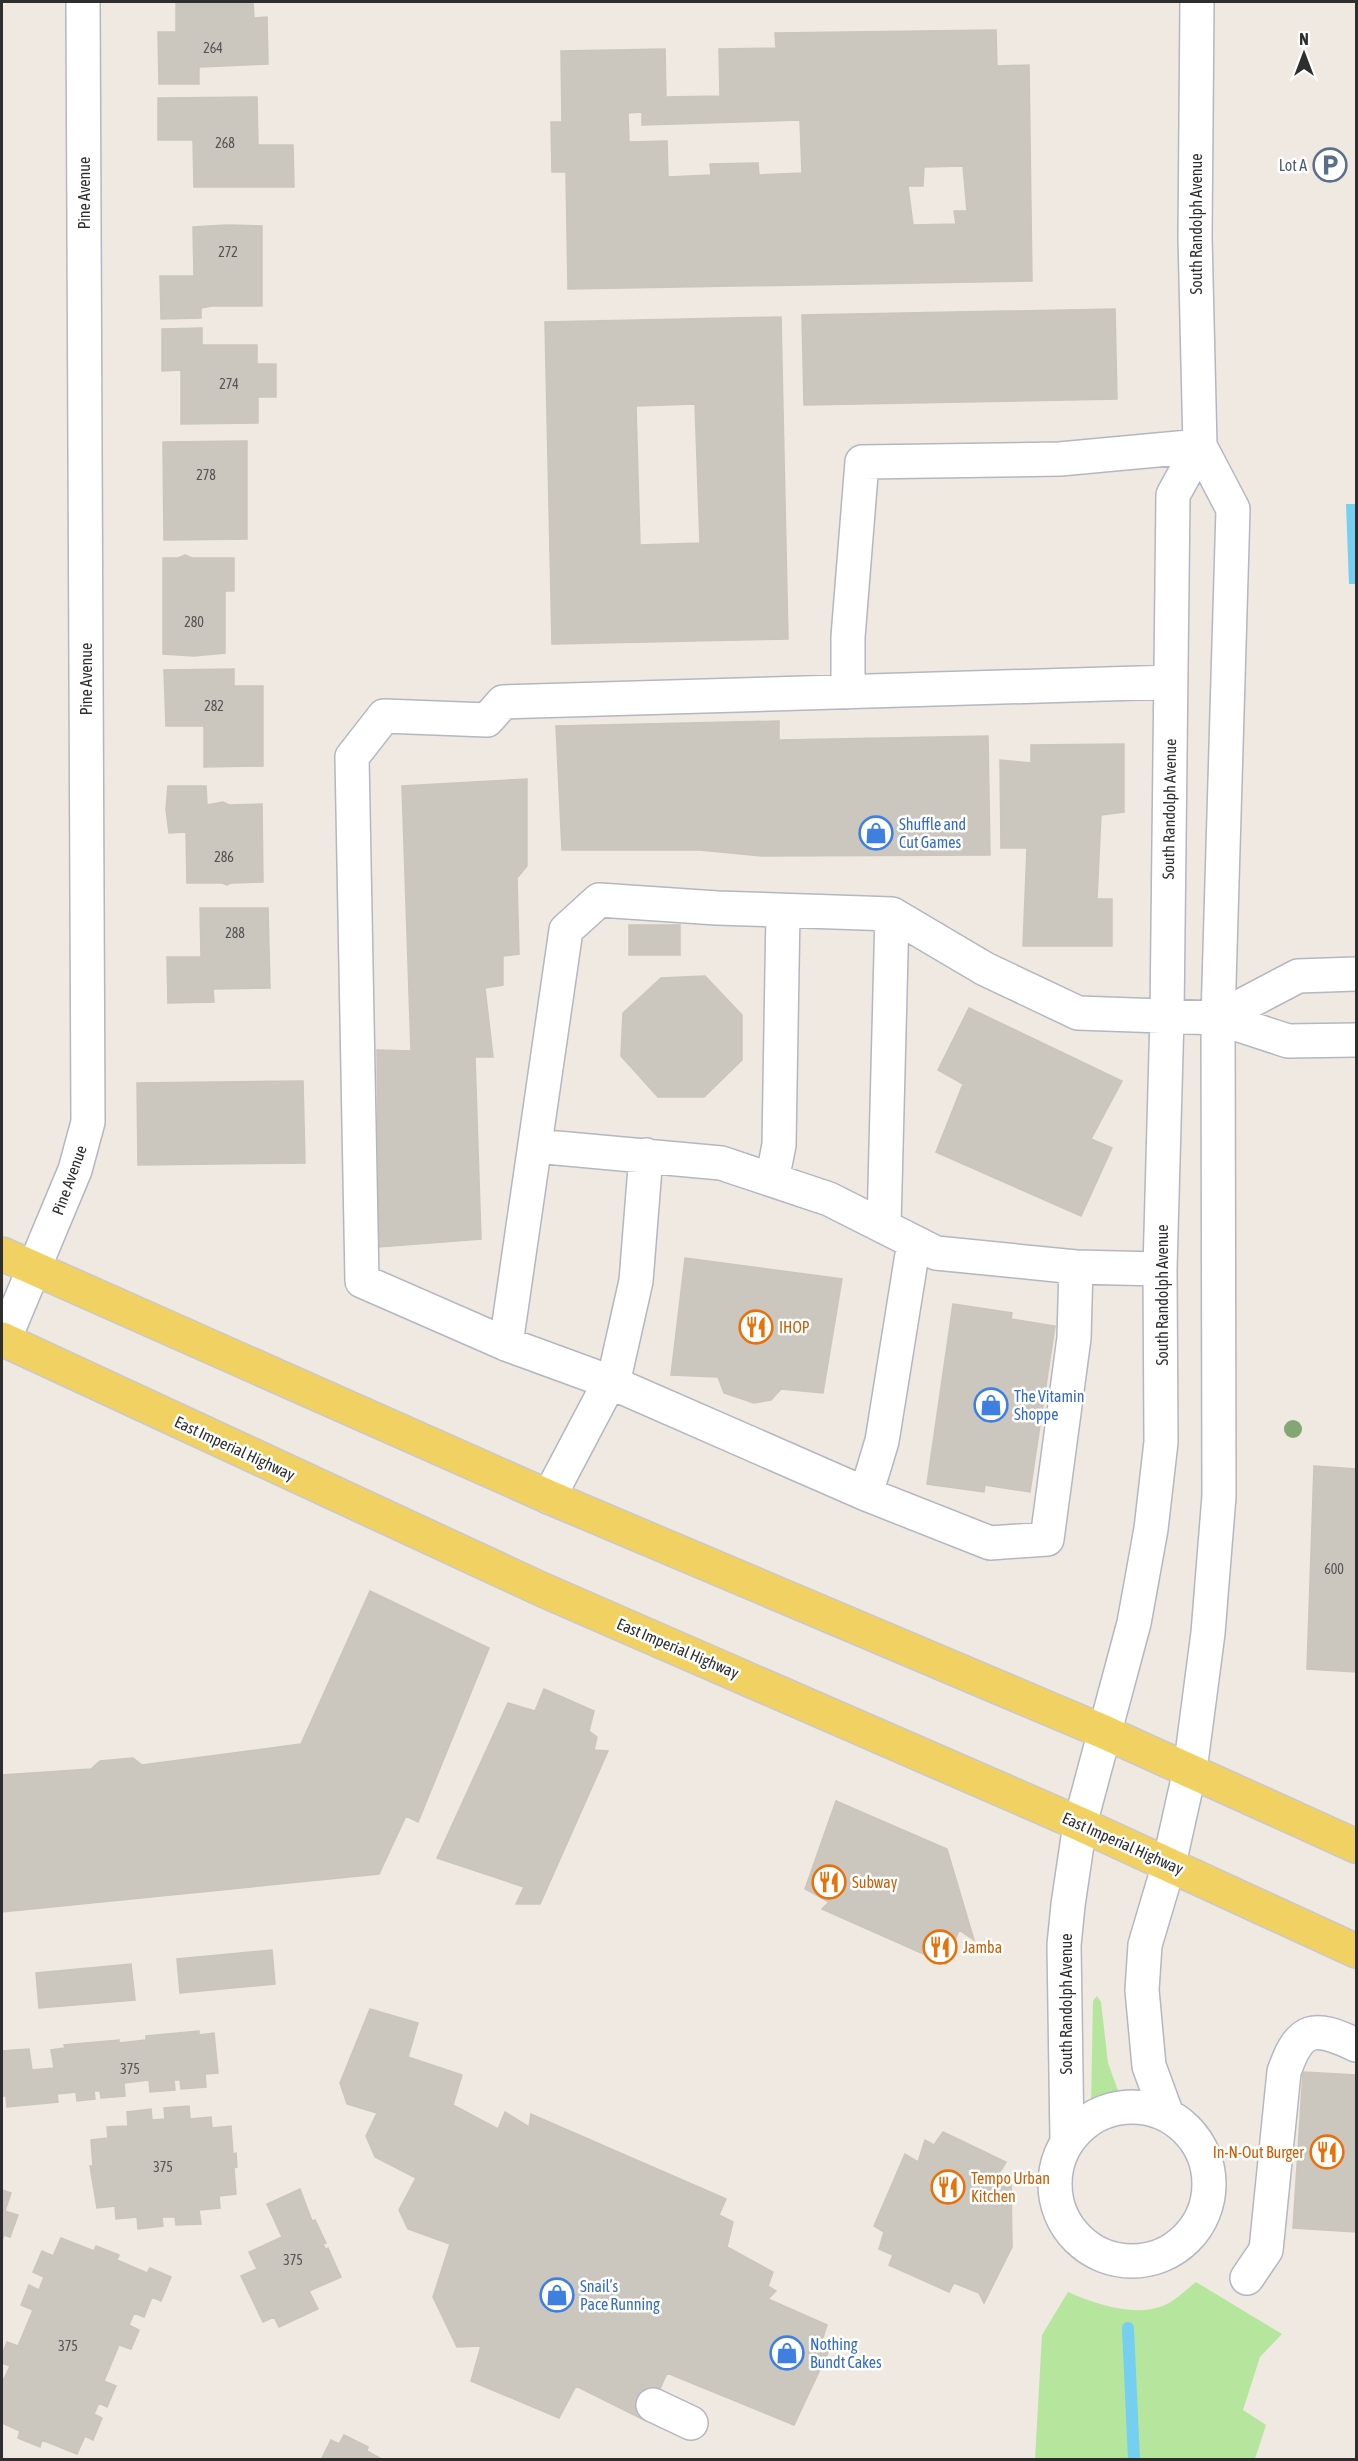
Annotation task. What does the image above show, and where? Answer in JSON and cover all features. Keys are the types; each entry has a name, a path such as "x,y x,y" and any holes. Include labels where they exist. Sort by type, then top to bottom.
{"main road":[{"path":"2,1254 549,1497 1104,1732 1356,1845"},
{"name":"East Imperial Highway","path":"3,1340 543,1590 1080,1824 1356,1951"}],"street":[{"name":"Pine Avenue","path":"3,1340 75,1170 88,1122 83,2"},
{"name":"South Randolph Avenue","path":"1167,2115 1149,2066 1142,1990 1145,1945 1169,1864 1190,1770 1208,1633 1219,1496 1218,1018 1233,509 1200,446 1195,237 1197,2"},
{"name":"South Randolph Avenue","path":"1067,2140 1092,2118 1123,2107 1145,2108 1167,2115 1188,2131 1203,2152 1209,2178 1207,2204 1196,2228 1178,2246 1156,2257 1132,2262 1107,2257 1085,2246 1070,2231 1059,2213 1055,2194 1055,2173 1067,2140 1064,1946 1080,1824 1134,1623 1151,1529 1161,1442 1160,1269 1167,1017 1173,495 1200,446"},
{"path":"848,692 848,637 862,462 1060,459 1200,446"},
{"path":"1076,1267 1074,1338 1047,1539 990,1543 866,1494 610,1382 506,1344 362,1281 352,757 384,716 487,720 503,702 1171,682"},
{"path":"506,1344 566,930 599,900 783,911 892,914 985,969 1078,1013 1218,1018 1287,1041 1356,1040"},
{"path":"772,1180 779,1145 783,911"},
{"path":"884,1226 892,914"},
{"path":"1218,1018 1298,976 1356,975"},
{"path":"535,1146 721,1163 829,1199 936,1252 1076,1267 1160,1269"},
{"path":"549,1497 616,1370 636,1281 646,1155"},
{"path":"866,1494 882,1441 914,1242"},
{"path":"1247,2278 1266,2250 1284,2072 1292,2049 1304,2036 1319,2031 1356,2044"},
{"path":"652,2406 691,2423"}],"green space":[{"path":"1097,1996 1101,2002 1108,2063 1120,2096 1091,2105 1093,2001"},
{"path":"1196,2282 1282,2334 1260,2357 1243,2410 1266,2425 1255,2459 1035,2459 1042,2335 1068,2292 1116,2308 1154,2309 1165,2305"}],"water":[{"path":"1346,504 1356,504 1356,584 1349,584"}],"building":[{"path":"176,2 253,2 254,18 267,17 268,64 199,67 199,84 159,84 158,32 176,32"},
{"path":"996,30 997,66 1029,65 1032,281 568,289 566,172 552,172 551,122 562,122 561,51 665,49 666,97 720,96 719,49 776,48 775,33","holes":["642,112 642,125 800,120 802,173 759,175 758,163 710,164 711,175 668,177 667,141 629,142 628,113","963,166 967,211 954,211 956,224 913,225 908,186 923,186 924,167"]},
{"path":"257,97 258,145 293,145 294,187 194,187 193,140 158,140 158,98"},
{"path":"262,226 262,306 212,306 201,308 201,318 161,319 160,276 194,276 193,227"},
{"path":"1115,309 1117,399 804,405 802,315"},
{"path":"781,317 788,639 552,644 545,322","holes":["695,404 700,543 640,545 636,406"]},
{"path":"202,328 202,345 257,345 257,364 276,364 276,397 258,397 258,423 181,424 181,370 162,371 162,329"},
{"path":"247,441 247,539 164,540 163,442"},
{"path":"185,555 192,558 234,558 234,591 225,591 225,653 194,656 163,654 163,558 178,558"},
{"path":"234,669 234,686 263,686 263,766 204,767 204,726 166,726 164,670"},
{"path":"779,721 779,740 988,736 990,855 762,856 700,850 562,850 556,726"},
{"path":"1124,744 1124,812 1101,815 1097,899 1112,899 1112,946 1023,946 1027,848 1001,848 1000,760 1031,763 1031,745"},
{"path":"527,779 527,866 517,878 519,954 503,956 503,985 485,988 493,1057 475,1057 481,1239 379,1247 377,1050 411,1051 402,786"},
{"path":"168,786 206,786 207,805 223,802 229,805 262,804 263,882 227,885 187,883 186,832 169,833 166,809"},
{"path":"200,908 268,908 270,988 213,989 214,1002 168,1003 167,957 201,957"},
{"path":"629,925 680,925 680,955 629,955"},
{"path":"705,976 742,1015 742,1060 704,1097 658,1097 621,1056 623,1013 661,978"},
{"path":"969,1008 1122,1081 1091,1139 1112,1148 1081,1216 936,1152 963,1084 938,1070"},
{"path":"303,1081 305,1163 138,1165 137,1083"},
{"name":"IHOP","path":"685,1258 842,1279 823,1393 781,1389 771,1400 754,1403 724,1393 718,1377 671,1375"},
{"name":"The Vitamin Shoppe","path":"953,1304 1012,1313 1011,1319 1055,1326 1030,1492 985,1485 984,1492 927,1484"},
{"path":"1314,1466 1356,1469 1356,1672 1307,1669"},
{"path":"370,1591 489,1648 418,1822 406,1816 379,1874 2,1912 2,1775 91,1769 100,1761 133,1758 142,1765 301,1744"},
{"path":"544,1689 594,1711 589,1731 597,1737 594,1750 608,1751 540,1904 516,1904 524,1887 437,1858 508,1703 535,1711"},
{"path":"836,1801 947,1849 974,1940 959,1930 946,1964 822,1909 829,1902 805,1889"},
{"path":"272,1950 275,1984 180,1993 177,1959"},
{"path":"131,1964 135,2000 39,2008 36,1973"},
{"path":"370,2009 418,2023 408,2057 462,2075 453,2105 498,2129 505,2112 529,2127 531,2114 726,2199 719,2215 733,2222 727,2247 773,2272 768,2286 776,2291 768,2299 827,2325 822,2341 832,2344 794,2425 667,2373 646,2421 576,2386 559,2418 471,2381 481,2346 457,2347 433,2297 450,2244 408,2229 399,2210 416,2178 375,2157 366,2136 377,2113 347,2104 340,2083"},
{"path":"199,2031 199,2035 214,2033 218,2073 205,2074 206,2087 181,2089 180,2080 174,2080 175,2090 150,2092 149,2080 124,2083 125,2096 101,2098 100,2091 94,2091 95,2099 77,2101 76,2092 57,2094 58,2102 7,2107 6,2096 2,2096 2,2051 29,2049 32,2070 54,2068 51,2050 65,2048 64,2045 119,2040 119,2043 146,2040 146,2036"},
{"name":"In-N-Out Burger","path":"1303,2072 1356,2075 1356,2232 1293,2228"},
{"path":"189,2106 190,2119 211,2117 212,2128 231,2126 233,2154 236,2153 237,2167 234,2168 236,2194 219,2196 220,2208 199,2210 201,2224 176,2225 175,2217 162,2217 163,2226 138,2229 137,2217 116,2219 115,2206 97,2208 90,2166 93,2166 91,2140 108,2138 107,2127 128,2126 127,2112 151,2109 152,2120 165,2119 164,2108"},
{"path":"943,2132 1006,2162 998,2175 1011,2181 1012,2247 984,2303 979,2293 954,2283 949,2292 889,2265 893,2255 879,2249 884,2232 874,2226 905,2154 918,2162 925,2140 934,2145"},
{"path":"300,2189 312,2221 315,2220 326,2243 323,2244 326,2250 328,2248 341,2277 309,2291 318,2309 279,2327 274,2317 263,2322 241,2276 257,2269 249,2252 282,2237 267,2204"},
{"path":"2,2190 11,2193 5,2211 18,2215 10,2237 4,2235 2,2241"},
{"path":"61,2238 94,2251 96,2246 119,2255 117,2260 147,2273 150,2268 171,2277 161,2301 152,2297 144,2317 134,2313 129,2325 139,2330 131,2349 119,2345 104,2381 116,2386 107,2407 99,2403 94,2414 102,2418 93,2440 85,2436 77,2454 42,2440 40,2447 18,2438 20,2431 2,2423 2,2378 4,2379 10,2366 2,2363 2,2355 7,2342 18,2346 33,2310 21,2305 29,2285 39,2290 44,2277 33,2272 42,2251 53,2256"},
{"path":"344,2435 368,2447 367,2451 383,2460 321,2460 331,2440 339,2444"}],"waterway":[{"path":"1128,2328 1134,2460"}],"place":[{"name":"Lot A","path":"1330,165"},
{"name":"Shuffle and Cut Games","path":"876,833"},
{"name":"IHOP","path":"756,1327"},
{"name":"The Vitamin Shoppe","path":"991,1405"},
{"name":"Subway","path":"829,1882"},
{"name":"Jamba","path":"940,1947"},
{"name":"In-N-Out Burger","path":"1327,2152"},
{"name":"Tempo Urban Kitchen","path":"948,2187"},
{"name":"Snail’s Pace Running","path":"557,2295"},
{"name":"Nothing Bundt Cakes","path":"787,2353"}]}
